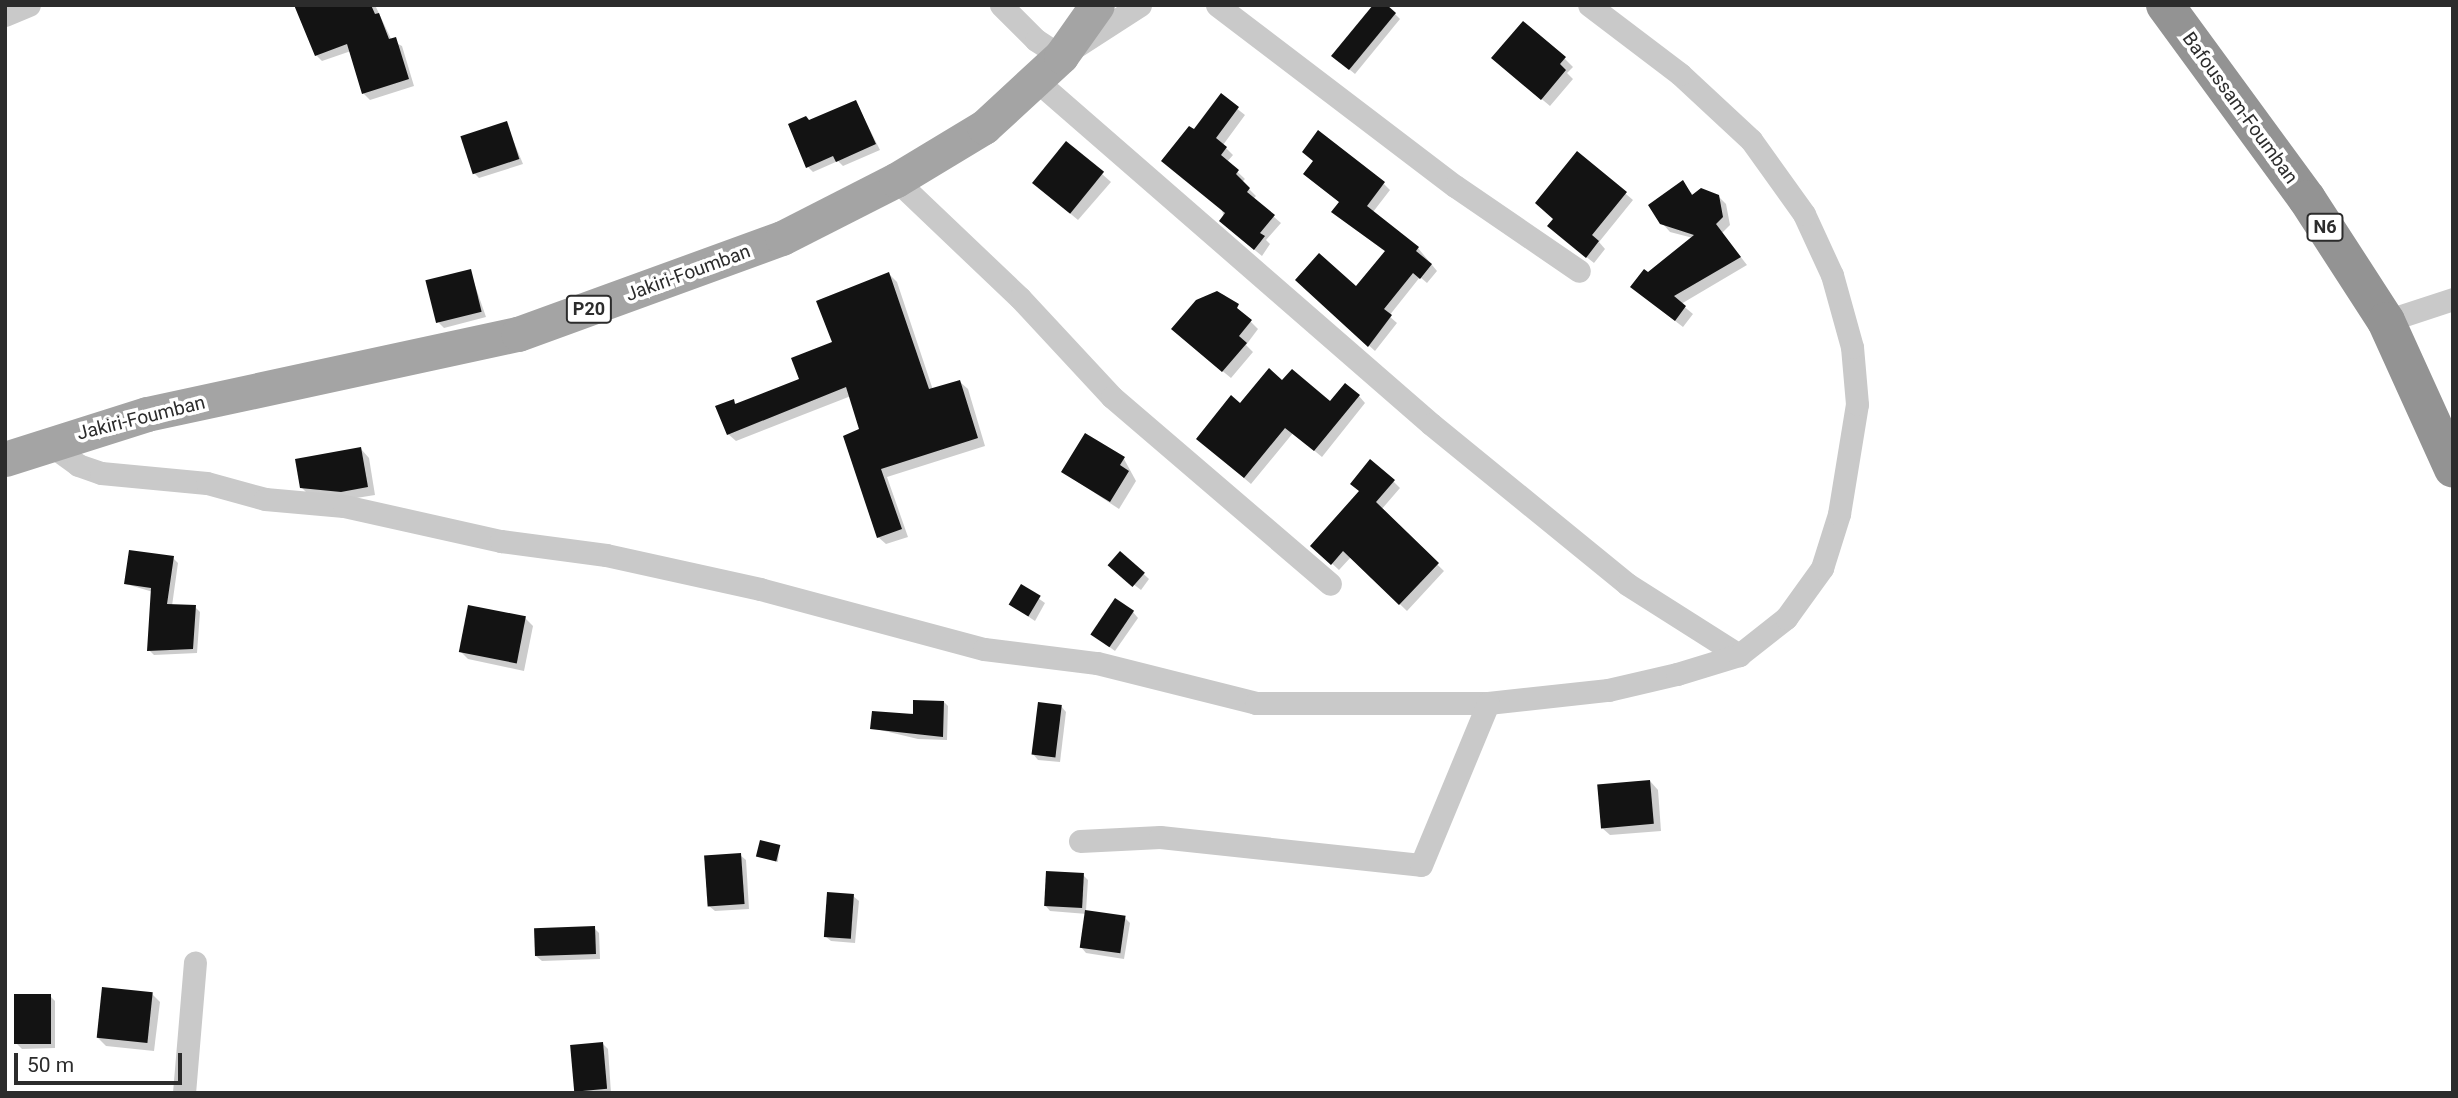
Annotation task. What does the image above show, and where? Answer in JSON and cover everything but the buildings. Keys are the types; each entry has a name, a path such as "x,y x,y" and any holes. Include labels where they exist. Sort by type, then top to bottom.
{"highway":[{"name":"Bafoussam-Foumban","path":"2165,5 2307,199 2386,321 2453,469"}],"main road":[{"name":"Jakiri-Foumban","path":"5,459 48,443 147,414 518,334 782,238 896,180 984,127 1038,82 1061,56 1097,5"}],"street":[{"path":"5,15 29,5"},
{"path":"1001,5 1036,40 1061,56 1140,5"},
{"path":"1217,5 1455,186 1579,271"},
{"path":"48,443 78,465 101,473 207,483 265,499 344,506 501,541 606,555 760,589 984,649 1097,663 1256,703 1488,703 1608,690 1739,655 1786,618 1822,568 1839,514 1857,404 1852,347 1832,275 1804,214 1751,140 1680,74 1589,5"},
{"path":"1038,82 1412,408 1627,584 1739,655"},
{"path":"896,180 1020,298 1112,397 1330,584"},
{"path":"2386,321 2453,299"},
{"path":"1080,841 1160,837 1421,865 1488,703"},
{"path":"184,1093 195,962"}]}
